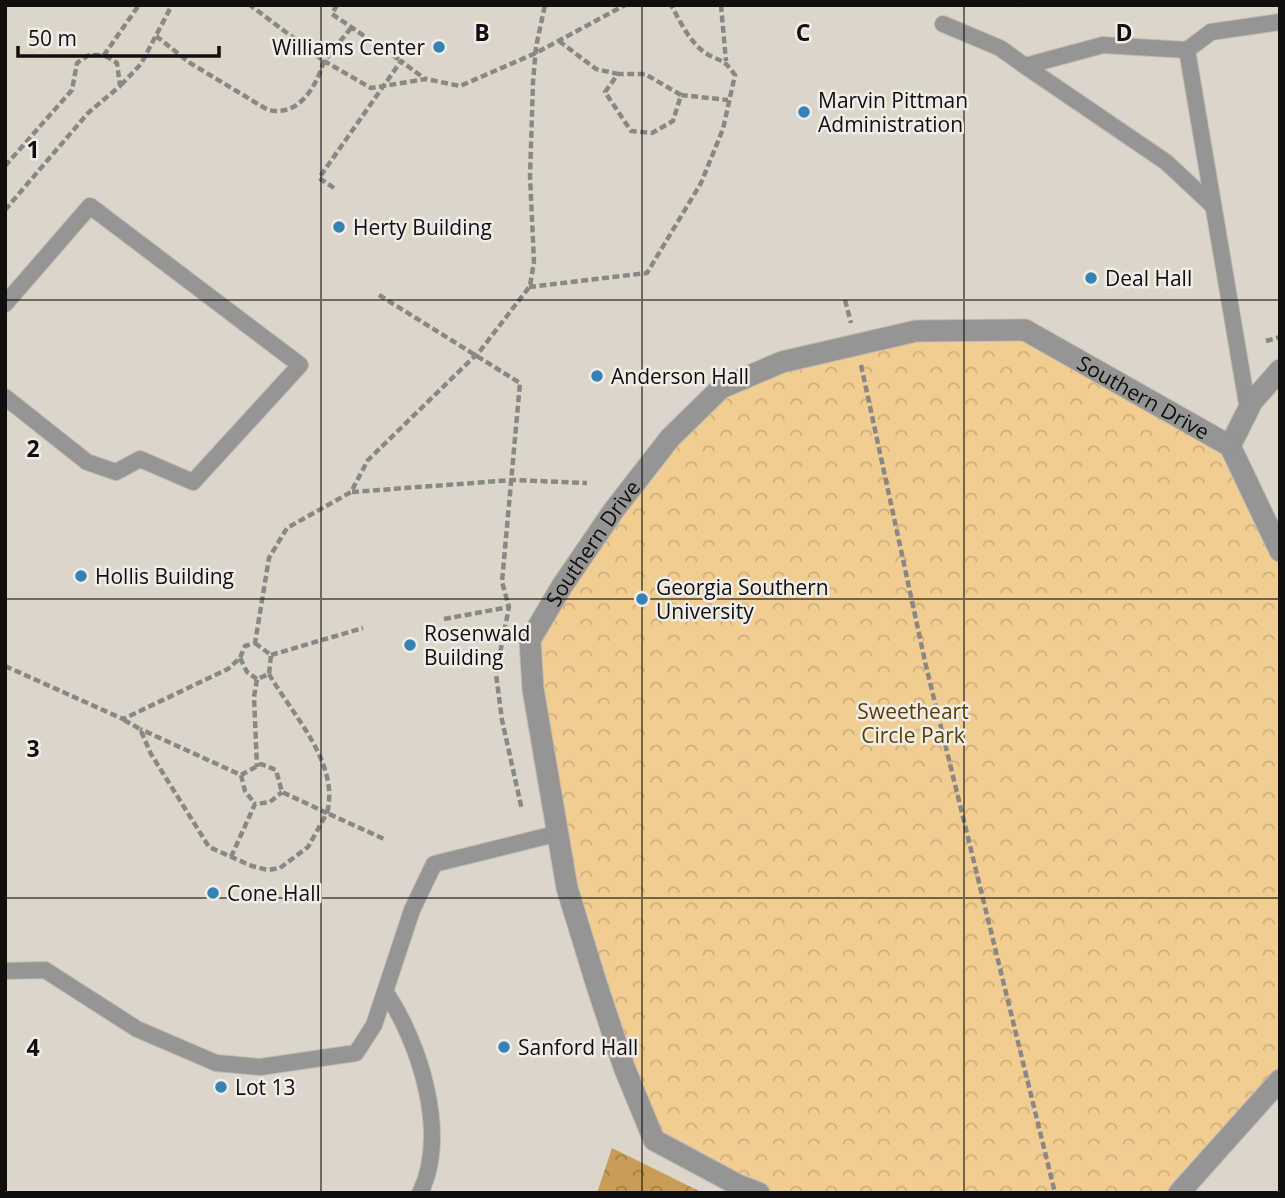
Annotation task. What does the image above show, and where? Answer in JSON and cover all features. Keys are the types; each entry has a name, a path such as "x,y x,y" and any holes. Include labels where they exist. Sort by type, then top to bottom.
{"street":[{"name":"Southern Drive","path":"759,1193 738,1185 654,1140 624,1067 597,986 567,888 555,834 550,774 533,689 530,640 562,586 614,510 670,438 721,388 782,362 916,331 1025,330 1230,446"},
{"path":"1280,370 1248,410 1230,446 1280,551"},
{"path":"1179,1193 1280,1080"}],"lane":[{"path":"1024,66 1102,45 1187,50 1211,32 1280,22"},
{"path":"943,24 1000,48 1166,162 1213,206"},
{"path":"1187,50 1248,410"},
{"path":"5,304 90,206 300,365 193,482 140,459 116,472 88,462 5,397"},
{"path":"5,971 45,970 137,1029 216,1063 260,1067 356,1053 374,1025 412,910 434,864 555,834"},
{"path":"385,991 405,1020 431,1103 430,1173 420,1193"}],"path":[{"path":"104,55 139,5"},
{"path":"5,210 88,113 141,64 172,5"},
{"path":"250,5 324,61 371,88 426,79 460,86 536,53 625,5"},
{"path":"337,5 332,15 426,79"},
{"path":"351,492 368,460 475,356 528,287 534,262 530,176 536,53 545,5"},
{"path":"671,5 685,30 704,52 726,61"},
{"path":"528,287 647,273 701,183 723,129 735,75 726,61 721,5"},
{"path":"156,36 190,63 268,110 283,114 292,110 304,97 324,61 351,28"},
{"path":"559,41 596,69 618,74 645,74 681,94 728,100"},
{"path":"5,166 72,90 77,64 89,55 104,55 117,63 120,86"},
{"path":"334,188 319,178 387,86 401,61"},
{"path":"618,74 606,92 631,131 652,133 673,121 681,94"},
{"path":"379,296 520,383 502,582 509,607 496,674 502,720 522,810"},
{"path":"845,300 851,325"},
{"path":"1266,341 1280,337"},
{"path":"860,362 926,666 1055,1193"},
{"path":"255,643 269,558 287,528 351,492 511,480 587,484"},
{"path":"444,619 509,607"},
{"path":"271,655 363,628"},
{"path":"255,643 271,655"},
{"path":"123,719 228,669 240,658 245,646 255,643"},
{"path":"140,729 150,754 209,847 268,870 289,864 308,847 327,813 332,797 330,776 269,674 271,655"},
{"path":"240,658 247,672 257,679"},
{"path":"5,666 241,775"},
{"path":"257,679 269,674"},
{"path":"257,679 254,697 257,767"},
{"path":"241,775 261,765 276,770 282,792 384,839"},
{"path":"241,775 245,791 255,804"},
{"path":"255,804 270,802 282,792"},
{"path":"231,857 255,804"}],"shaded area":[{"name":"Georgia Southern University","path":"5,5 1280,5 1280,1193 5,1193"}],"green space":[{"name":"Sweetheart Circle Park","path":"1025,330 1230,446 1280,551 1280,1083 1182,1193 759,1193 654,1140 579,924 530,640 562,586 721,388 916,331"},
{"path":"612,1148 703,1193 597,1193"}],"place":[{"name":"Williams Center","path":"439,47"},
{"name":"Marvin Pittman Administration","path":"804,112"},
{"name":"Herty Building","path":"339,227"},
{"name":"Deal Hall","path":"1091,278"},
{"name":"Anderson Hall","path":"597,376"},
{"name":"Hollis Building","path":"81,576"},
{"name":"Georgia Southern University","path":"642,599"},
{"name":"Rosenwald Building","path":"410,645"},
{"name":"Cone Hall","path":"213,893"},
{"name":"Sanford Hall","path":"504,1047"},
{"name":"Lot 13","path":"221,1087"}]}
